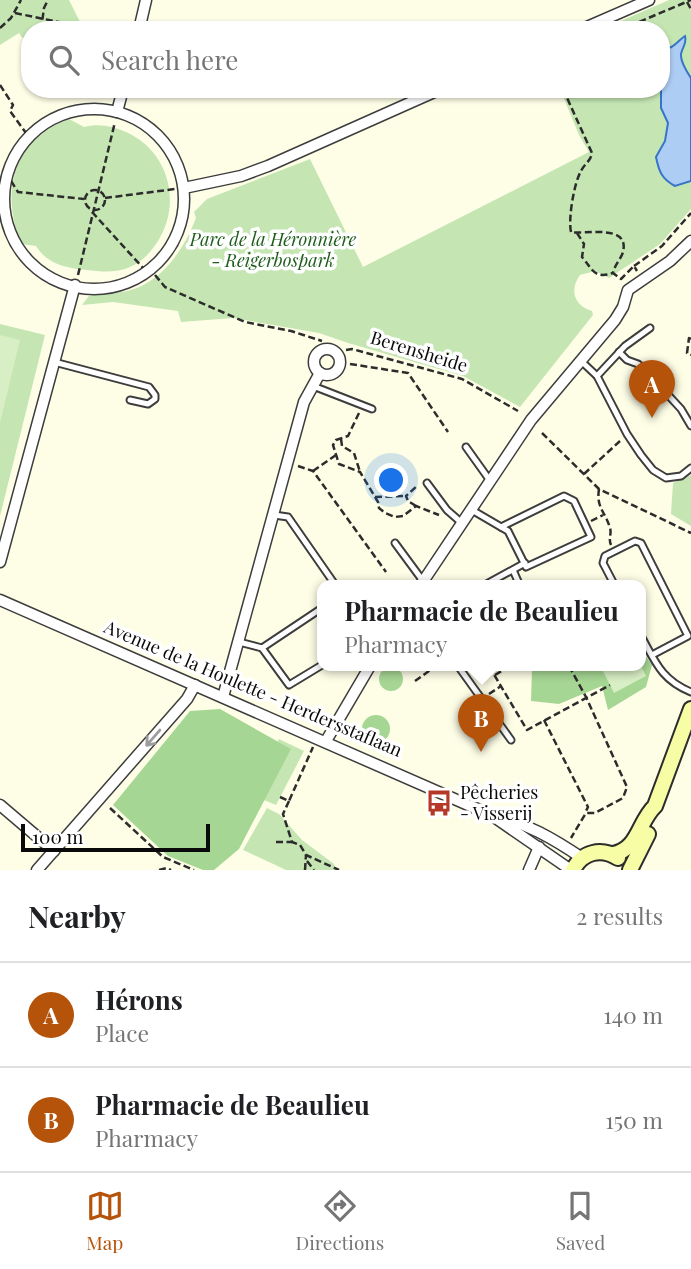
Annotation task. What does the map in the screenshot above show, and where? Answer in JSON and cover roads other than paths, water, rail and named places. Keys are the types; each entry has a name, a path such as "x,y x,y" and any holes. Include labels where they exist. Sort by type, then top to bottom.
{"street":[{"path":"141,21 146,0"},
{"path":"601,21 649,0"},
{"path":"117,112 121,98"},
{"path":"184,188 241,176 268,166 421,98"},
{"path":"99,109 117,112 149,127 162,139 173,154 184,188 186,202 177,236 167,253 147,273 127,284 76,282 51,278 39,272 15,243 8,226 1,192 20,147 32,134 63,115 80,110 99,109"},
{"path":"423,580 531,420 615,320 623,307 628,290 670,261 691,241"},
{"path":"0,562 76,282"},
{"path":"223,696 304,402 320,373"},
{"name":"Avenue de la Houlette - Herdersstaflaan","path":"0,600 491,815 539,847 576,866"},
{"path":"322,739 367,671"},
{"path":"37,870 187,699 195,685"},
{"path":"576,866 597,852 622,852 633,843 654,806 691,709"},
{"path":"0,805 54,851"},
{"path":"612,854 628,870 655,817 654,806"},
{"name":"Avenue de la Houlette - Herdersstaflaan","path":"491,815 509,819 554,839 576,866"},
{"path":"529,870 539,847"}],"lane":[{"path":"597,376 619,352 650,328"},
{"path":"619,352 645,370 652,383 670,396 681,409 691,426"},
{"path":"580,360 597,376 627,434 653,470 666,478 681,475 691,468"},
{"path":"54,362 149,387 155,395 155,399 148,404 130,400"},
{"path":"313,386 372,409"},
{"path":"466,447 491,482"},
{"path":"424,481 447,510 463,524"},
{"path":"472,510 500,527 508,531 526,567 591,537 574,500 564,496 500,527"},
{"path":"274,515 288,517 332,580"},
{"path":"612,580 603,563 605,556 635,541 641,543 688,636 652,655"},
{"path":"395,543 419,580"},
{"path":"494,580 524,563"},
{"path":"513,570 517,580"},
{"path":"262,648 317,614"},
{"path":"239,642 262,648 289,685 317,668"},
{"path":"646,644 669,681 691,692"},
{"path":"462,671 511,740"}],"water":[{"path":"685,36 681,57 691,78 691,181 675,186 662,174 656,157 665,141 668,123 661,108 661,98 670,98 671,47"}],"place":[{"name":"Hérons","path":"652,418"},
{"name":"Pharmacie de Beaulieu","path":"481,752"},
{"name":"Pêcheries - Visserij","path":"439,803"}],"park label":[{"name":"Parc de la Héronnière - Reigerbospark","path":"273,250"}]}
